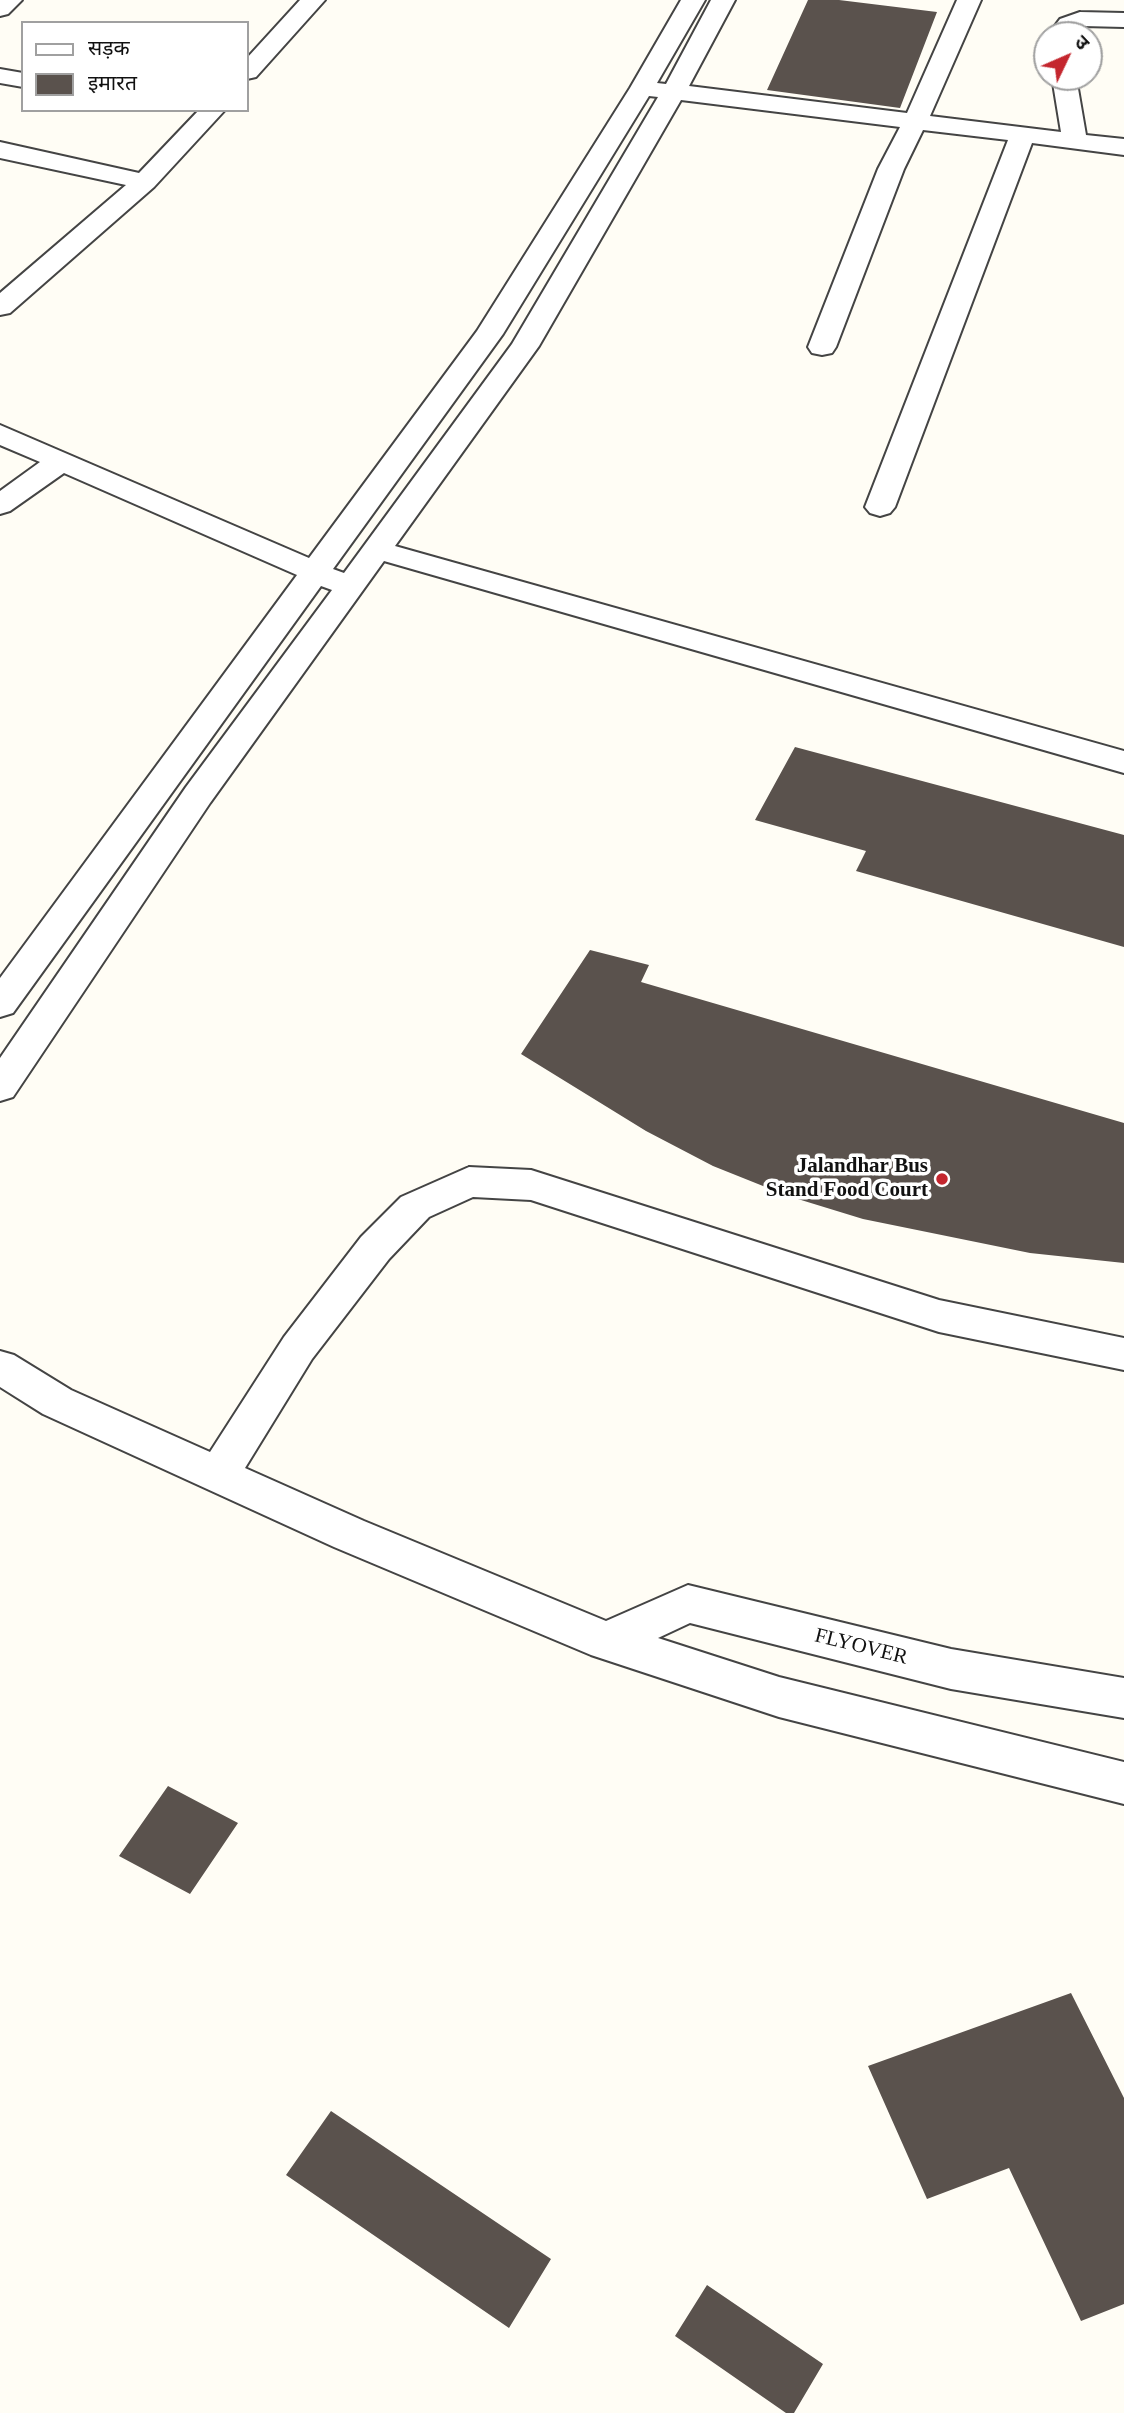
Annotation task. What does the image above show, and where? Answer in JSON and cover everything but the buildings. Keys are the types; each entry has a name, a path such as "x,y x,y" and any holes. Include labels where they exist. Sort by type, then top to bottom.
{"street":[{"path":"0,9 10,0"},
{"path":"248,71 313,0"},
{"path":"0,1004 489,334 642,88 693,0"},
{"path":"0,1087 198,795 525,346 673,92 723,0"},
{"path":"822,347 891,169 969,0"},
{"path":"1075,21 1124,20"},
{"path":"0,76 21,80"},
{"path":"642,88 1124,146"},
{"path":"1066,91 1075,141"},
{"path":"0,307 145,182 204,112"},
{"path":"880,507 1023,135"},
{"path":"0,150 145,182"},
{"path":"0,433 349,588"},
{"path":"0,505 61,461"},
{"path":"377,550 1124,762"},
{"path":"218,1475 298,1348 375,1248 415,1208 469,1182 531,1185 939,1316 1124,1354"},
{"path":"0,1367 57,1402 218,1475 349,1534 607,1641 779,1697 1124,1783"},
{"name":"FLYOVER","path":"607,1641 688,1604 951,1669 1124,1698"}],"place":[{"name":"Jalandhar Bus Stand Food Court","path":"942,1179"}]}
